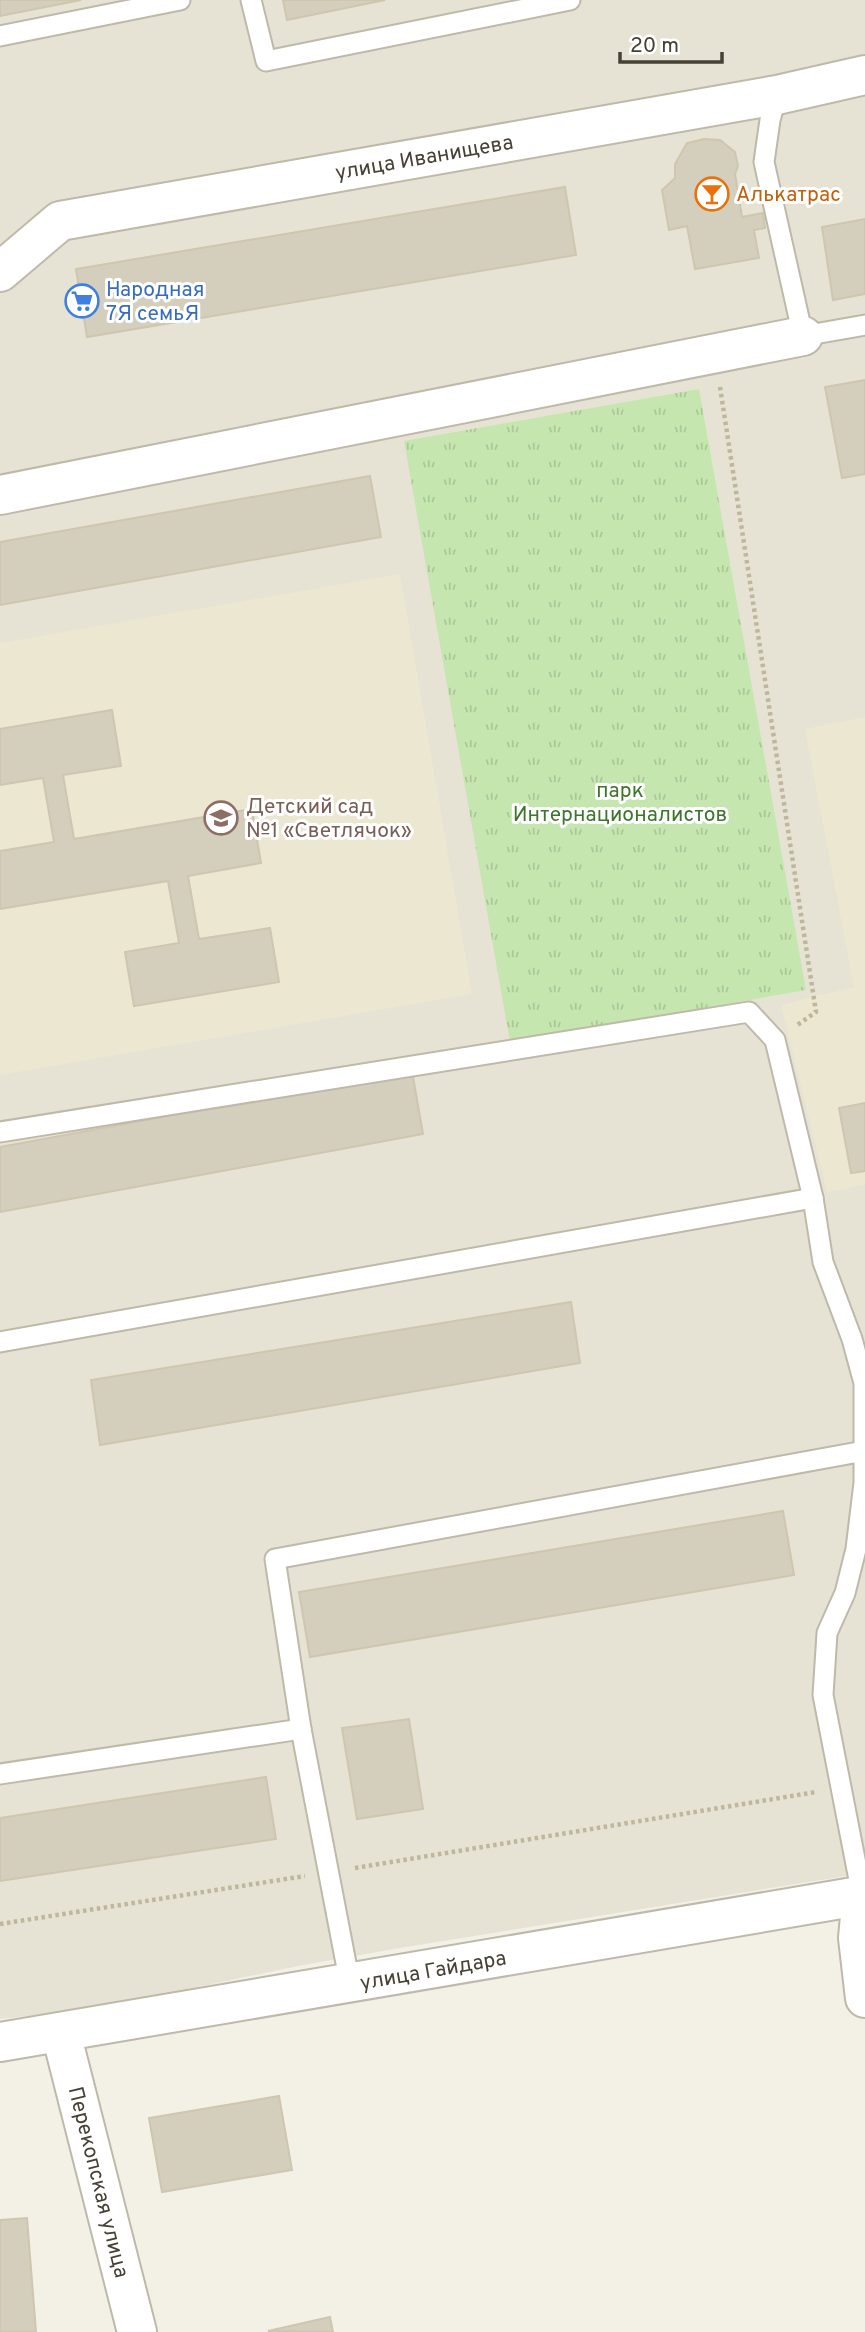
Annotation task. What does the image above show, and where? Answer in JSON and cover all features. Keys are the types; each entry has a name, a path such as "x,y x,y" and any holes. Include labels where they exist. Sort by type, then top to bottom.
{"street":[{"name":"улица Иванищева","path":"0,272 60,221 777,95 865,75"},
{"path":"0,495 803,336"},
{"path":"864,1895 858,1937 865,1998"},
{"name":"улица Гайдара","path":"0,2042 864,1895"},
{"name":"Перекопская улица","path":"61,2033 137,2332"}],"lane":[{"path":"0,36 180,0"},
{"path":"251,0 266,61 570,0"},
{"path":"777,95 770,120 764,162 803,336 865,325"},
{"path":"0,1132 749,1012 775,1040 813,1198 823,1262 852,1339 864,1383 864,1483 856,1549 845,1593 827,1633 823,1695 864,1895"},
{"path":"0,1342 813,1198"},
{"path":"350,1984 301,1729 275,1559 864,1451"},
{"path":"0,1774 301,1729"}],"path":[{"path":"715,353 816,1012 775,1040"},
{"path":"0,1924 841,1788"}],"shaded area":[{"path":"0,0 865,0 865,1873 303,1965 98,2008 0,2019"},
{"name":"Детский сад №1 «Светлячок»","path":"400,574 472,994 0,1075 0,643"},
{"path":"865,717 865,1185 827,1192 781,1005 854,987 805,729"}],"green space":[{"name":"парк Интернационалистов","path":"699,389 806,990 510,1042 404,441"}],"building":[{"path":"0,0 81,0 0,16"},
{"path":"283,0 385,0 287,20"},
{"path":"704,139 720,140 735,152 738,166 735,174 742,217 763,213 765,228 754,230 759,258 695,269 687,226 669,230 662,190 675,178 675,164 687,143"},
{"path":"565,187 576,255 87,337 76,269"},
{"path":"865,219 865,294 833,300 822,227"},
{"path":"865,380 865,474 842,478 825,387"},
{"path":"370,476 381,537 0,605 0,542"},
{"path":"112,710 121,766 63,775 74,839 252,809 261,863 188,876 199,939 270,928 279,982 134,1006 125,952 179,943 168,881 0,909 0,851 54,842 43,778 0,785 0,729"},
{"path":"412,1071 423,1134 0,1212 0,1147"},
{"path":"865,1103 865,1171 851,1173 839,1108"},
{"path":"571,1302 580,1363 100,1445 91,1380"},
{"path":"783,1511 794,1575 310,1657 299,1592"},
{"path":"409,1719 423,1809 357,1819 342,1728"},
{"path":"266,1777 276,1839 0,1881 0,1818"},
{"path":"279,2096 292,2170 162,2192 149,2118"},
{"path":"27,2218 36,2332 0,2332 0,2220"},
{"path":"330,2317 333,2332 268,2331"}],"place":[{"name":"Алькатрас","path":"712,194"},
{"name":"Народная 7Я семьЯ","path":"82,301"},
{"name":"Детский сад №1 «Светлячок»","path":"221,818"}]}
